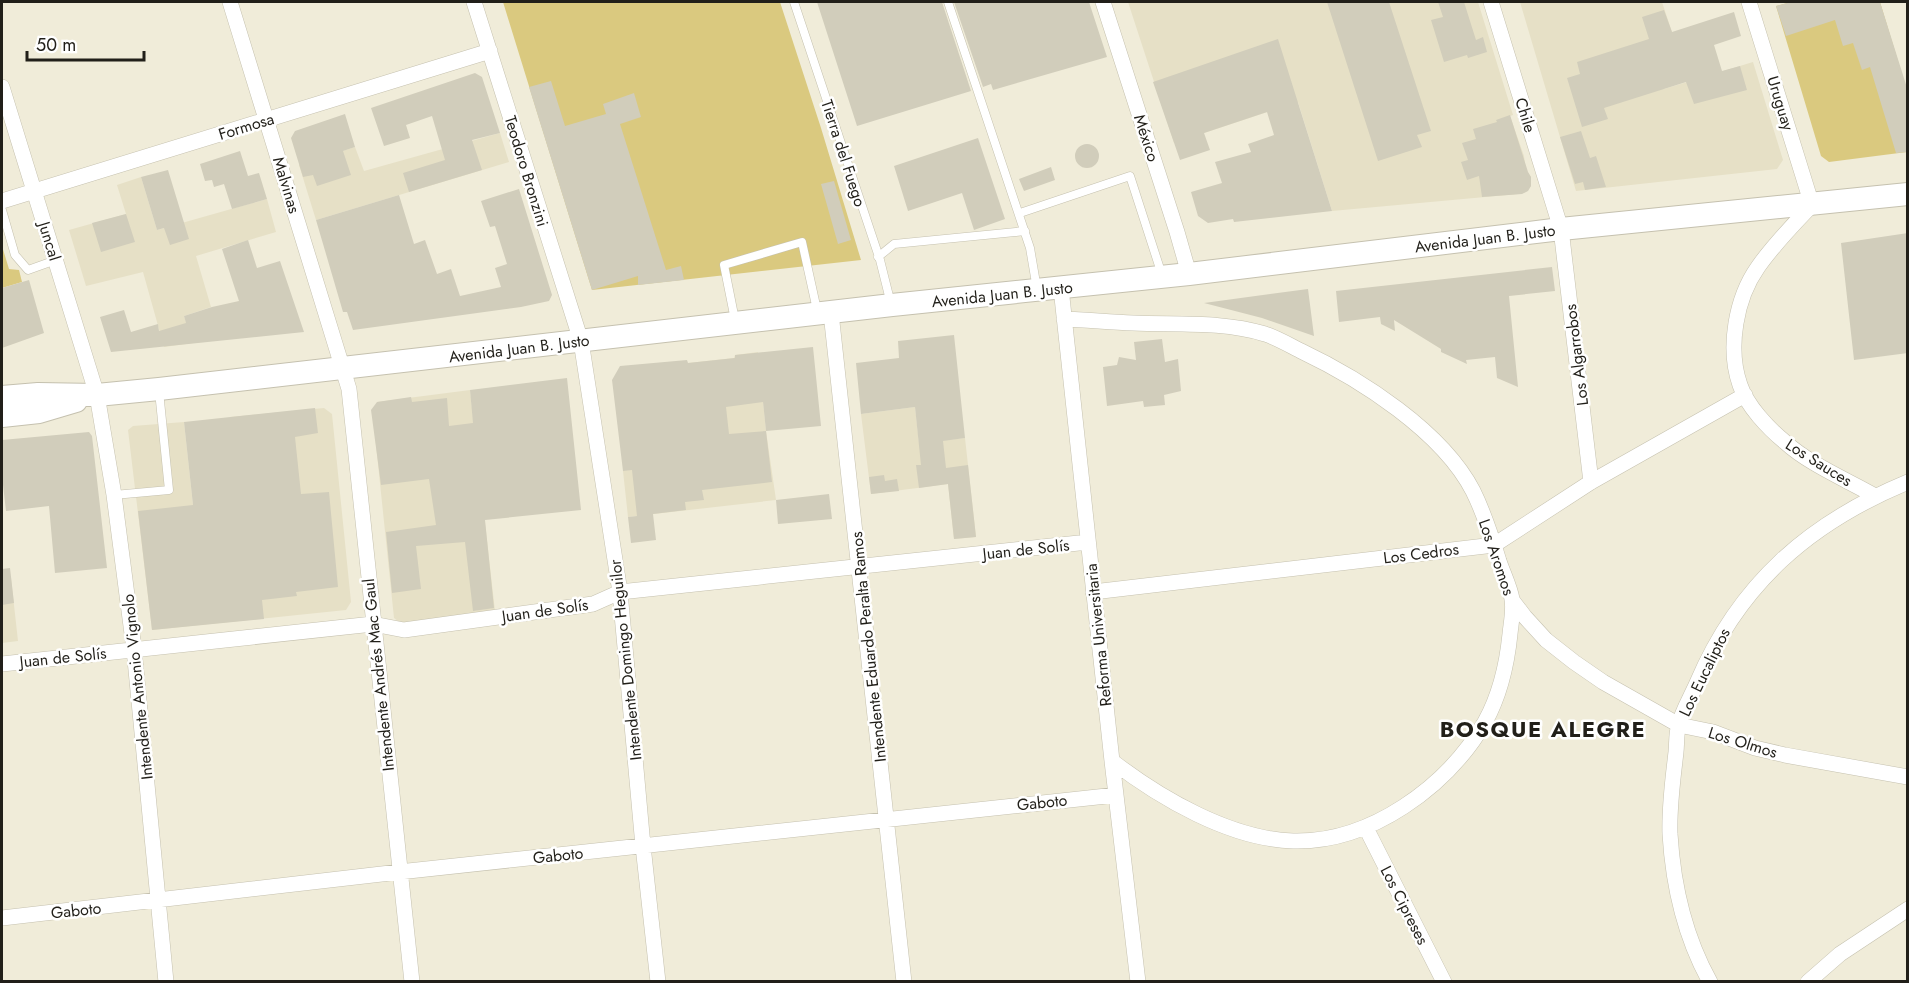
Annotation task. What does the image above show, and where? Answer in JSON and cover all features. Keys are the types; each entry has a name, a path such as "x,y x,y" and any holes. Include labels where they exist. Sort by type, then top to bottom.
{"main road":[{"name":"Avenida Juan B. Justo","path":"2,397 38,394 97,395 892,305 1189,274 1561,229 1908,194"},
{"name":"Avenida Juan B. Justo","path":"2,416 39,412 97,395"}],"street":[{"name":"Malvinas","path":"230,2 343,368"},
{"name":"Teodoro Bronzini","path":"474,2 581,341"},
{"name":"México","path":"1103,2 1189,274"},
{"name":"Chile","path":"1491,2 1561,229"},
{"name":"Uruguay","path":"1749,2 1812,205"},
{"name":"Formosa","path":"2,201 490,51"},
{"name":"Juncal","path":"2,87 97,395"},
{"name":"Los Sauces","path":"1812,205 1781,237 1757,268 1745,291 1737,312 1735,353 1740,385 1770,428 1785,443 1875,495"},
{"name":"Los Algarrobos","path":"1561,229 1591,482"},
{"name":"Reforma Universitaria","path":"1061,288 1138,981"},
{"name":"Intendente Eduardo Peralta Ramos","path":"824,314 859,568 904,981"},
{"name":"Los Aromos","path":"1064,319 1236,327 1267,335 1346,374 1375,392 1399,411 1454,463 1473,491 1512,600 1508,651 1500,688 1485,722 1458,759 1424,791 1397,812 1366,828 1331,838 1293,841 1253,835 1179,806 1138,781 1112,761"},
{"name":"Intendente Domingo Heguilor","path":"581,341 620,592 643,846 658,981"},
{"name":"Intendente Andrés Mac Gaul","path":"343,368 349,389 412,981"},
{"name":"Intendente Antonio Vignolo","path":"97,395 114,495 134,649 166,981"},
{"name":"Los Cedros","path":"1093,592 1494,545 1591,482 1745,395"},
{"name":"Los Eucaliptos","path":"1710,981 1694,948 1683,914 1672,857 1670,816 1678,725 1703,668 1727,625 1757,585 1792,550 1824,526 1875,495 1908,482"},
{"name":"Juan de Solís","path":"2,664 373,624 404,630 593,603 620,592 1088,542"},
{"name":"Los Olmos","path":"1512,600 1546,640 1574,662 1603,682 1678,725 1713,732 1755,748 1785,755 1908,777"},
{"name":"Gaboto","path":"2,918 886,818 1116,795"},
{"name":"Los Cipreses","path":"1366,828 1444,981"},
{"path":"1808,981 1840,954 1908,909"}],"lane":[{"name":"Tierra del Fuego","path":"794,2 879,257 892,305"},
{"path":"948,2 1020,213 1030,248 1037,290"},
{"path":"1020,213 1130,176 1162,277"},
{"path":"2,210 15,255 28,270 56,261"},
{"path":"879,257 894,244 1025,231"},
{"path":"736,323 724,265 802,242 824,314"},
{"path":"114,495 169,490 159,388"}],"shaded area":[{"path":"503,2 780,2 861,260 592,290"},
{"path":"1128,2 1478,2 1513,115 1510,116 1524,156 1526,170 1531,177 1531,186 1526,192 1518,194 1332,211 1298,102 1174,143"},
{"path":"1520,2 1662,2 1672,32 1664,89 1753,62 1783,160 1777,169 1576,191"},
{"path":"1791,2 1880,2 1907,91 1907,152 1829,162 1821,156 1776,6"},
{"path":"500,133 509,162 316,220 299,165 355,147 364,171"},
{"path":"141,177 157,230 267,199 276,232 196,256 211,307 184,316 193,343 164,347 143,272 86,286 69,230 126,214 117,185"},
{"path":"2,246 9,269 19,270 22,282 2,288"},
{"path":"758,352 776,500 628,517 623,471 688,363 734,358 735,355"},
{"path":"470,390 495,611 402,624 394,618 375,435 377,402"},
{"path":"915,407 919,443 965,438 976,537 954,539 948,484 871,494 861,414"},
{"path":"324,408 332,414 351,602 346,610 152,630 128,430 133,426 184,422 193,505 239,501 230,417"},
{"path":"2,578 11,578 18,641 2,643"}],"building":[{"path":"817,2 942,2 971,91 857,126"},
{"path":"954,2 1089,2 1107,57 993,90 991,84 983,87"},
{"path":"1327,2 1389,2 1431,131 1417,135 1422,147 1378,161"},
{"path":"1438,2 1464,2 1476,40 1483,37 1487,52 1444,62 1431,20 1443,17"},
{"path":"1791,2 1880,2 1908,91 1908,152 1896,153 1870,67 1862,70 1853,43 1843,46 1835,20 1786,36 1776,6"},
{"path":"1664,10 1672,32 1734,12 1741,36 1714,45 1722,71 1740,66 1747,90 1694,104 1686,82 1604,108 1608,119 1582,127 1567,78 1580,74 1577,62 1649,39 1642,17"},
{"path":"1278,39 1332,211 1208,223 1198,216 1191,192 1222,183 1215,162 1251,152 1248,144 1274,135 1267,112 1204,133 1210,150 1180,160 1153,82"},
{"path":"475,73 482,77 500,133 472,140 482,170 409,192 403,173 445,160 432,116 406,125 410,138 384,146 371,108"},
{"path":"551,81 565,126 606,114 603,104 634,93 641,117 620,124 666,270 681,266 684,280 638,285 638,276 592,290 529,87"},
{"path":"345,114 355,147 343,151 351,175 317,186 313,175 303,177 291,138 295,131"},
{"path":"1510,115 1531,177 1531,186 1522,194 1482,197 1479,176 1467,180 1461,162 1468,160 1462,143 1476,139 1473,129 1497,122 1496,120"},
{"path":"1581,131 1590,158 1596,156 1606,187 1585,190 1583,182 1575,184 1560,137"},
{"path":"978,138 1005,219 974,230 962,193 908,211 894,166"},
{"path":"1087,144 1096,147 1099,156 1096,165 1087,168 1078,165 1075,156 1078,147"},
{"path":"240,151 248,176 259,173 267,199 232,209 224,184 214,187 212,180 205,181 200,164"},
{"path":"1051,167 1055,180 1024,191 1019,179"},
{"path":"168,170 189,239 170,245 164,228 157,230 141,177"},
{"path":"834,181 851,240 838,244 821,184"},
{"path":"519,189 552,295 549,301 521,307 353,330 347,312 343,312 316,220 399,195 414,244 425,240 437,274 451,269 460,296 501,287 495,268 507,264 495,226 490,227 481,201"},
{"path":"126,214 135,242 101,252 92,223"},
{"path":"1908,233 1908,353 1854,360 1841,243"},
{"path":"248,240 257,268 280,261 304,332 111,352 100,317 124,310 131,332 158,324 159,331 186,323 184,316 239,301 222,249"},
{"path":"1552,267 1555,291 1509,296 1518,387 1497,378 1495,357 1466,360 1467,364 1441,352 1441,349 1394,320 1395,331 1381,324 1380,317 1339,322 1336,291"},
{"path":"29,280 44,333 2,348 2,288"},
{"path":"1308,289 1314,336 1262,318 1204,303"},
{"path":"954,335 965,438 943,441 946,468 968,465 976,537 954,539 948,484 919,488 916,465 921,465 915,407 861,414 856,363 899,358 898,341"},
{"path":"1162,339 1165,362 1178,359 1181,391 1164,395 1165,405 1144,407 1143,401 1107,406 1103,367 1117,365 1119,357 1136,360 1134,342"},
{"path":"813,347 821,426 766,431 772,482 702,490 704,500 685,502 686,510 653,514 656,540 631,543 628,517 637,516 632,470 623,471 612,380 620,366 687,360 688,363 735,358 735,355","holes":["763,402 766,431 729,434 726,407"]},
{"path":"567,378 581,510 485,520 494,608 473,611 465,542 416,546 421,589 392,593 386,532 436,525 429,479 381,485 371,410 377,402 411,397 412,402 447,398 449,426 473,423 470,390"},
{"path":"315,408 318,433 295,437 301,494 329,492 338,587 296,592 297,596 262,600 264,619 152,630 138,511 193,505 184,422"},
{"path":"89,432 92,436 107,568 55,573 49,506 6,511 2,476 2,440"},
{"path":"884,475 885,481 897,479 899,491 871,494 869,477"},
{"path":"829,494 832,519 778,524 776,500"},
{"path":"10,568 14,603 2,605 2,569"}],"district":[{"name":"BOSQUE ALEGRE","path":"1543,729"}]}
